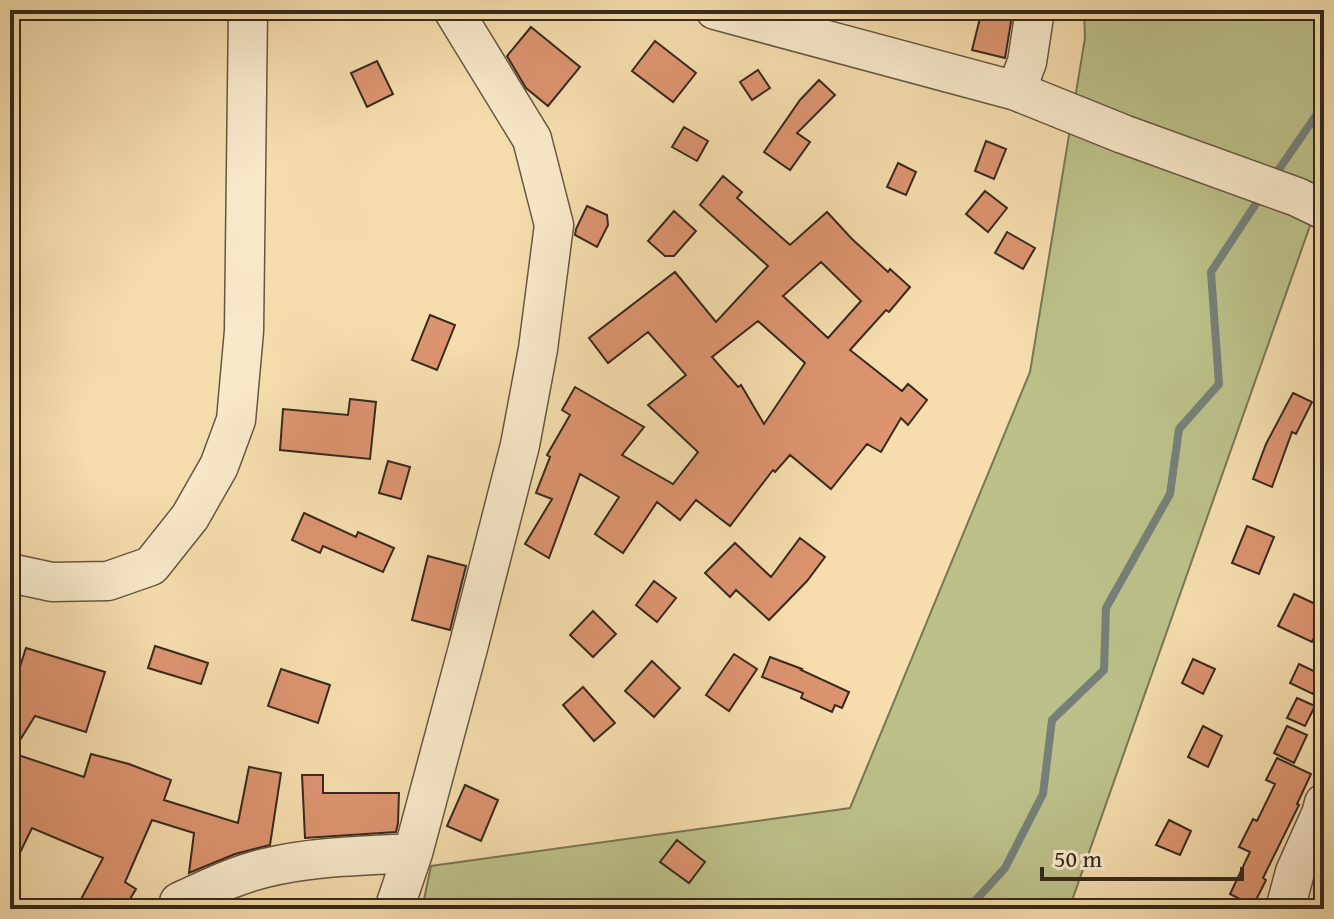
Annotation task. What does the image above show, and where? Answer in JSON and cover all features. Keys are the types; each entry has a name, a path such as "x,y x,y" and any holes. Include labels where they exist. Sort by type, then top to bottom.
{"street":[{"path":"10,573 52,582 108,581 151,566 190,517 219,466 236,420 244,331 248,10"},
{"path":"394,909 413,853 520,445 538,349 554,225 532,139 453,10"},
{"path":"715,10 1016,91 1311,204"},
{"path":"1016,91 1027,62 1035,10"},
{"path":"1285,909 1295,872 1324,803"},
{"path":"179,902 268,867 340,856 413,853"}],"green space":[{"path":"1084,10 1324,10 1324,186 1069,909 422,909 431,866 850,808 1030,372 1085,38"}],"building":[{"path":"982,10 1013,10 1005,58 972,50"},
{"path":"531,27 580,67 548,106 526,88 507,56"},
{"path":"655,41 696,73 673,102 632,71"},
{"path":"377,61 393,94 367,107 351,73"},
{"path":"758,70 770,88 752,100 740,82"},
{"path":"819,80 835,95 797,133 810,142 790,170 764,152 800,100"},
{"path":"684,127 708,141 697,161 672,147"},
{"path":"986,141 1006,149 994,179 975,171"},
{"path":"898,163 916,172 906,195 887,187"},
{"path":"723,176 742,192 737,198 790,245 827,212 888,272 890,269 910,287 850,350 902,391 908,384 927,400 908,425 901,418 881,452 867,444 831,489 790,455 775,472 773,470 730,526 696,500 680,520 657,502 623,553 595,534 619,497 580,474 549,558 525,544 552,499 536,493 550,457 547,455 570,415 562,410 575,387 644,427 622,455 673,484 698,452 648,405 686,375 648,332 608,363 589,338 675,272 716,322 768,266 700,205","holes":["821,262 861,301 828,338 783,296","758,321 805,363 764,424 741,385 738,387 712,357"]},
{"path":"985,191 1007,208 988,232 966,214"},
{"path":"587,206 607,215 608,225 597,247 575,235"},
{"path":"674,211 696,231 674,256 665,256 648,241"},
{"path":"1007,232 1035,248 1023,269 995,253"},
{"path":"430,315 455,325 437,370 412,360"},
{"path":"1293,393 1312,402 1296,434 1292,432 1272,487 1253,479 1266,444"},
{"path":"350,399 376,402 370,459 280,450 283,409 348,415"},
{"path":"388,461 410,467 401,499 379,493"},
{"path":"304,513 356,537 358,532 394,548 383,572 323,546 320,553 292,540"},
{"path":"1247,526 1274,537 1259,574 1232,563"},
{"path":"800,538 825,557 807,581 769,620 736,590 730,597 705,573 735,543 771,577"},
{"path":"428,556 466,566 450,630 412,620"},
{"path":"654,581 676,598 657,622 636,605"},
{"path":"1294,594 1324,608 1324,617 1312,642 1278,626"},
{"path":"593,611 616,634 593,657 570,635"},
{"path":"155,646 208,663 201,684 148,668"},
{"path":"26,648 105,672 86,732 35,716 12,753 84,777 91,754 129,764 171,780 164,800 238,823 249,767 281,773 270,845 235,854 189,873 194,833 152,820 125,882 136,889 124,909 94,909 80,901 103,858 32,828 10,873 10,698"},
{"path":"734,654 757,669 729,711 706,695"},
{"path":"770,657 849,692 842,708 835,705 832,712 801,698 803,693 762,677"},
{"path":"1193,659 1215,669 1203,694 1182,683"},
{"path":"652,661 680,688 654,717 625,691"},
{"path":"1299,664 1322,675 1313,694 1290,683"},
{"path":"281,669 330,685 318,723 268,706"},
{"path":"583,687 615,723 594,741 563,705"},
{"path":"1297,698 1315,706 1305,726 1287,718"},
{"path":"1203,726 1222,736 1208,767 1188,757"},
{"path":"1287,726 1307,735 1294,763 1274,753"},
{"path":"1277,758 1311,774 1253,906 1230,894 1250,852 1239,847 1253,819 1257,821 1275,784 1266,780"},
{"path":"302,775 323,775 323,793 399,793 396,832 305,838"},
{"path":"465,785 498,800 481,841 447,826"},
{"path":"1169,820 1191,831 1180,855 1156,845"},
{"path":"677,840 705,862 689,883 660,862"}],"waterway":[{"path":"1273,178 1317,114 1324,81"},
{"path":"975,909 975,901 1005,868 1043,794 1052,720 1104,670 1106,608 1170,494 1179,429 1219,384 1211,272 1261,196"}]}
